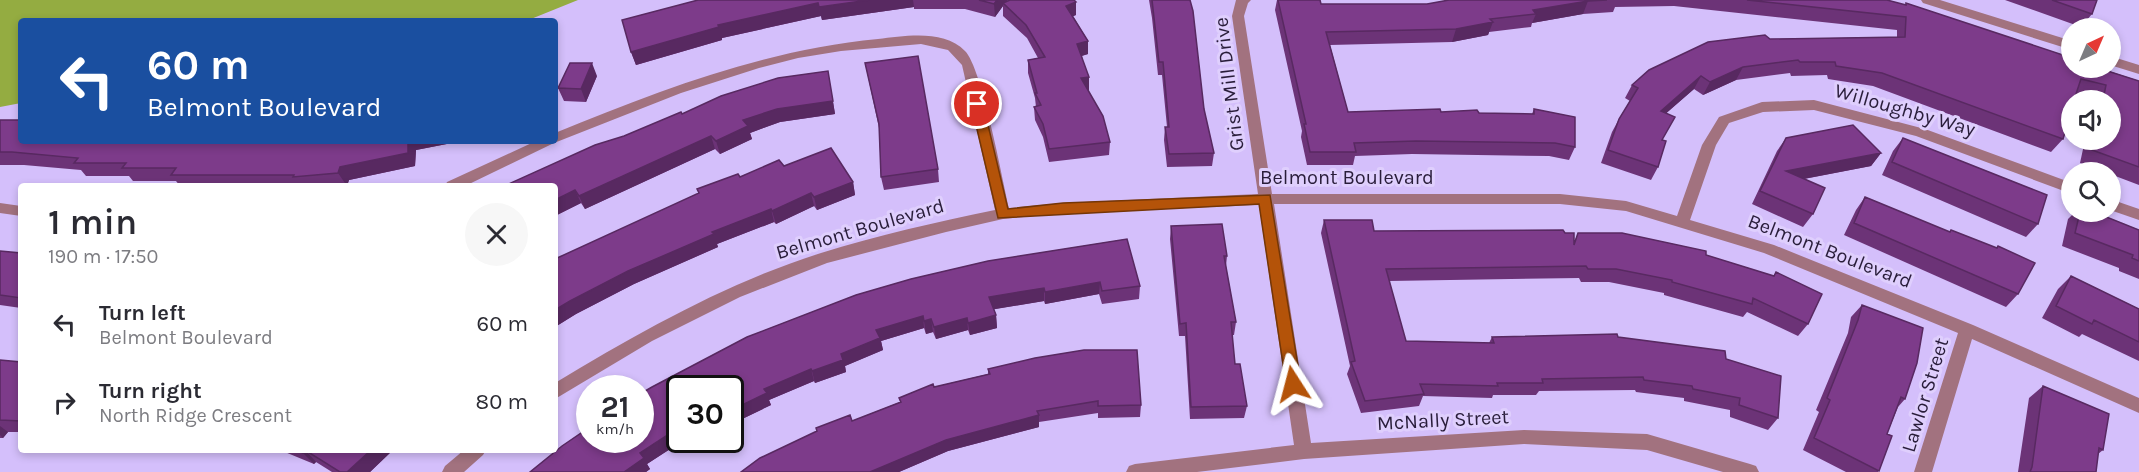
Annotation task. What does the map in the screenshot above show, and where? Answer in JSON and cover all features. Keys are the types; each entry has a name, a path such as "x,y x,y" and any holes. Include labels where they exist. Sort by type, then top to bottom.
{"street":[{"name":"Grist Mill Drive","path":"1245,0 1238,16 1304,450"},
{"path":"1927,0 2061,43"},
{"path":"558,137 690,83 767,61 847,45 939,41 957,49 968,64 1003,214"},
{"path":"2121,64 2139,70"},
{"name":"Willoughby Way","path":"1682,221 1709,145 1724,120 1762,107 1814,105 1920,132 2061,185"},
{"path":"458,183 542,144"},
{"name":"Belmont Boulevard","path":"558,390 645,336 734,293 824,258 946,226 1003,214 1063,208 1265,199 1560,199 1626,206 1769,249 1967,330 2139,406"},
{"path":"0,208 18,211"},
{"path":"2121,208 2139,214"},
{"name":"Lawlor Street","path":"1923,472 1967,330"},
{"name":"McNally Street","path":"1136,472 1304,450 1524,437 1647,442 1750,472"},
{"path":"451,472 473,453"}],"green space":[{"path":"0,0 578,0 533,18 18,18 18,104 0,107"}],"building":[{"path":"698,0 869,0 819,7 818,3 718,25 719,27 631,52 622,20"},
{"path":"979,0 997,0 994,4"},
{"path":"1010,0 1074,0 1076,2 1066,6 1088,41 1077,44 1089,77 1081,78 1103,116 1110,142 1049,149 1043,124 1034,107 1041,105 1035,93 1037,93 1028,60 1045,57 1026,25 1003,3"},
{"path":"1152,0 1190,0 1204,109 1214,153 1169,154 1165,127 1169,127 1163,62 1159,62"},
{"path":"1278,0 1320,0 1321,4 1427,4 1449,0 1607,0 1533,10 1536,14 1490,19 1493,22 1456,29 1326,32 1348,112 1440,109 1441,112 1477,110 1479,113 1534,114 1534,109 1575,117 1575,147 1555,143 1416,141 1354,143 1356,152 1310,152 1304,124 1306,124"},
{"path":"1747,0 1887,0 1906,5 1906,3 2061,54 2061,78 2121,78 2121,75 2139,81 2139,167 2092,150 2121,150 2121,90 2105,90 2106,85 2081,79 2077,90 2061,90 2061,138 1882,73 1836,66 1835,62 1800,62 1798,60 1743,67 1710,82 1701,76 1661,111 1675,117 1662,140 1666,141 1658,167 1608,150 1619,119 1638,88 1632,85 1649,70 1708,42 1765,35 1770,39 1905,37 1906,17"},
{"path":"2052,0 2097,0 2092,14"},
{"path":"918,56 938,169 881,177 879,124 865,63"},
{"path":"570,63 592,63 581,89 558,88"},
{"path":"828,71 833,101 777,109 743,120 748,126 716,141 711,136 579,196 575,190 558,198 558,183 511,183 595,145 624,136 681,112 682,114 721,96 778,78"},
{"path":"0,120 18,120 18,144 408,144 408,153 340,167 338,173 293,177 294,175 171,175 176,168 122,168 126,163 74,163 78,158 0,152"},
{"path":"1853,125 1881,153 1786,171 1825,188 1813,214 1760,191 1786,138"},
{"path":"1903,138 2047,195 2038,224 1892,162"},
{"path":"831,148 853,182 814,197 811,193 772,211 771,209 712,232 714,234 628,271 558,308 558,258 699,193 697,189 738,174 740,177 779,160 784,166"},
{"path":"1865,197 1950,232 1951,230 1997,248 1998,246 2035,263 2018,294 1854,223"},
{"path":"1324,220 1372,220 1374,231 1563,230 1565,233 1574,233 1574,245 1578,233 1622,233 1706,251 1706,255 1774,276 1776,272 1822,294 1808,324 1753,298 1752,304 1672,282 1672,280 1616,269 1588,269 1586,266 1386,269 1406,341 1494,343 1492,337 1617,334 1618,337 1725,351 1726,359 1781,376 1778,418 1739,405 1740,398 1693,389 1692,386 1644,380 1643,377 1542,379 1543,383 1497,383 1498,386 1420,384 1424,394 1365,401 1351,362 1355,361"},
{"path":"2078,222 2119,222 2139,230 2139,261 2132,258 2133,255 2075,233"},
{"path":"1222,224 1227,256 1224,256 1236,322 1231,322 1235,364 1240,364 1247,406 1191,407 1186,323 1180,324 1171,226"},
{"path":"1127,239 1140,286 1102,291 1100,282 1045,292 1044,288 989,297 996,315 968,323 967,318 934,327 931,319 924,321 923,316 876,330 880,338 841,354 843,360 812,371 811,369 764,389 767,393 744,404 744,375 675,375 747,337 856,295 988,261"},
{"path":"0,251 18,253 18,298 0,295"},
{"path":"2071,276 2139,309 2139,342 2094,320 2092,324 2056,306"},
{"path":"1862,305 1923,328 1917,363 1905,399 1901,397 1887,434 1892,436 1879,471 1814,438 1830,400 1827,398"},
{"path":"1084,350 1137,350 1141,405 1098,406 1098,401 1037,411 1039,415 946,440 870,472 741,472 760,458 817,431 816,428 850,415 852,421 901,402 899,398 933,384 934,387 990,374 988,369"},
{"path":"0,360 18,362 18,421 0,420"},
{"path":"666,380 666,436 654,444 654,386"},
{"path":"2043,386 2109,414 2103,450 2099,448 2096,472 2030,472"},
{"path":"576,436 576,453 640,453 644,458 624,472 530,472 553,453 558,453 558,449"},
{"path":"310,453 368,453 347,472 340,472"}],"route":[{"path":"977,104 1003,214 1063,208 1265,199 1293,384"}]}
